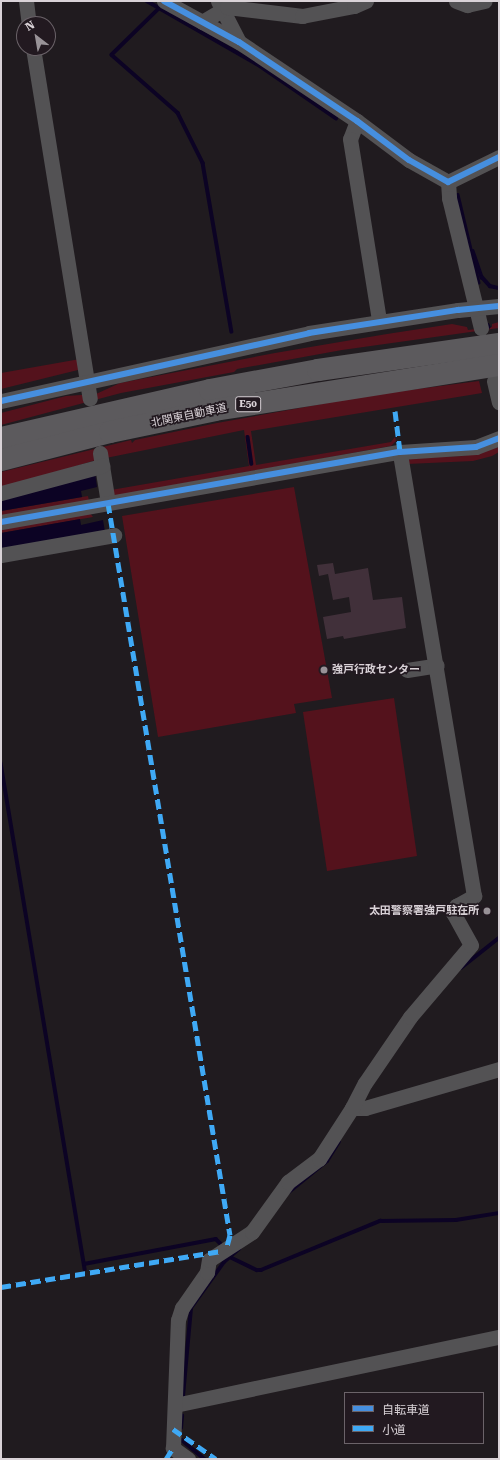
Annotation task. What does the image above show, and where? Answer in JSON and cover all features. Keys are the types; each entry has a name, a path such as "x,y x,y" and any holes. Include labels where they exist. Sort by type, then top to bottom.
{"highway":[{"name":"北関東自動車道","path":"1,438 104,412 217,388 318,370 499,344"},
{"name":"北関東自動車道","path":"1,460 110,432 215,410 497,373"}],"street":[{"path":"26,1 29,16"},
{"path":"164,1 239,42 357,121 422,169 448,182"},
{"path":"220,5 296,16 320,7 354,6 366,1"},
{"path":"456,1 467,5 485,1"},
{"path":"202,22 220,5"},
{"path":"220,5 239,42"},
{"path":"34,56 90,398"},
{"path":"357,121 350,139 379,321"},
{"path":"448,182 499,157"},
{"path":"448,182 449,198 481,328"},
{"path":"1,401 88,380 280,339 379,321 476,307 499,306"},
{"path":"497,373 499,402"},
{"path":"1,522 400,452 476,447 499,438"},
{"path":"188,1459 173,1448 180,1314 207,1272 209,1260 224,1248 252,1232 288,1182 319,1159 352,1108 365,1083 410,1017 471,945 453,913 456,906 474,896 437,665 400,452"},
{"path":"1,493 101,460 108,503"},
{"path":"1,555 114,535"},
{"path":"407,670 437,665"},
{"path":"352,1108 380,1104 499,1069"},
{"path":"175,1405 499,1337"}],"shaded area":[{"path":"499,322 499,328 342,350 237,369 234,372 121,393 1,425 1,413 66,396 96,394 120,383 275,353 387,334 452,324 467,327 468,330 492,327 492,324"},
{"path":"80,359 82,369 1,389 1,373"},
{"path":"479,381 482,393 251,431 256,465 391,442 395,437 396,441 391,446 114,496 111,490 249,466 244,430 96,460 1,489 1,472 131,440 132,443 135,440 217,423 371,395"},
{"path":"499,447 499,452 492,456 473,461 407,464 410,458 463,456"},
{"path":"95,473 97,487 81,491 82,497 1,511 1,498"},
{"path":"294,487 332,698 294,704 296,713 158,737 122,516"},
{"path":"88,496 89,501 1,516 1,511"},
{"path":"90,513 93,517 1,533 1,529"},
{"path":"80,519 81,525 103,520 105,532 1,551 1,533"},
{"path":"394,698 417,856 327,871 303,712"}],"building":[{"path":"333,563 335,574 368,568 373,600 402,597 406,628 344,639 343,636 327,639 323,617 351,612 349,597 333,600 328,574 319,576 317,565"}],"waterway":[{"path":"147,1 257,64 336,118"},
{"path":"160,8 112,55 178,113 203,163 232,332"},
{"path":"458,195 479,283"},
{"path":"473,251 482,277 490,286 499,288"},
{"path":"248,437 252,464"},
{"path":"1,763 85,1269"},
{"path":"461,968 499,938"},
{"path":"289,1192 327,1161 339,1142"},
{"path":"228,1256 257,1270 261,1270 380,1221 456,1220 499,1213"},
{"path":"84,1264 216,1239 220,1243"},
{"path":"183,1396 191,1308 224,1262 239,1249"},
{"path":"181,1428 182,1416"},
{"path":"182,1440 205,1459"}],"marked path":[{"path":"395,411 400,452"},
{"path":"108,503 230,1235 227,1246"},
{"path":"1,1287 221,1251"},
{"path":"173,1429 216,1459"},
{"path":"166,1459 173,1448"}],"cycle path":[{"path":"164,1 239,42 357,121 409,160 448,182 499,157"},
{"path":"1,401 309,333 458,310 499,306"},
{"path":"1,522 400,452 476,447 499,438"}],"place":[{"name":"強戸行政センター","path":"324,670"},
{"name":"太田警察署強戸駐在所","path":"487,911"}]}
